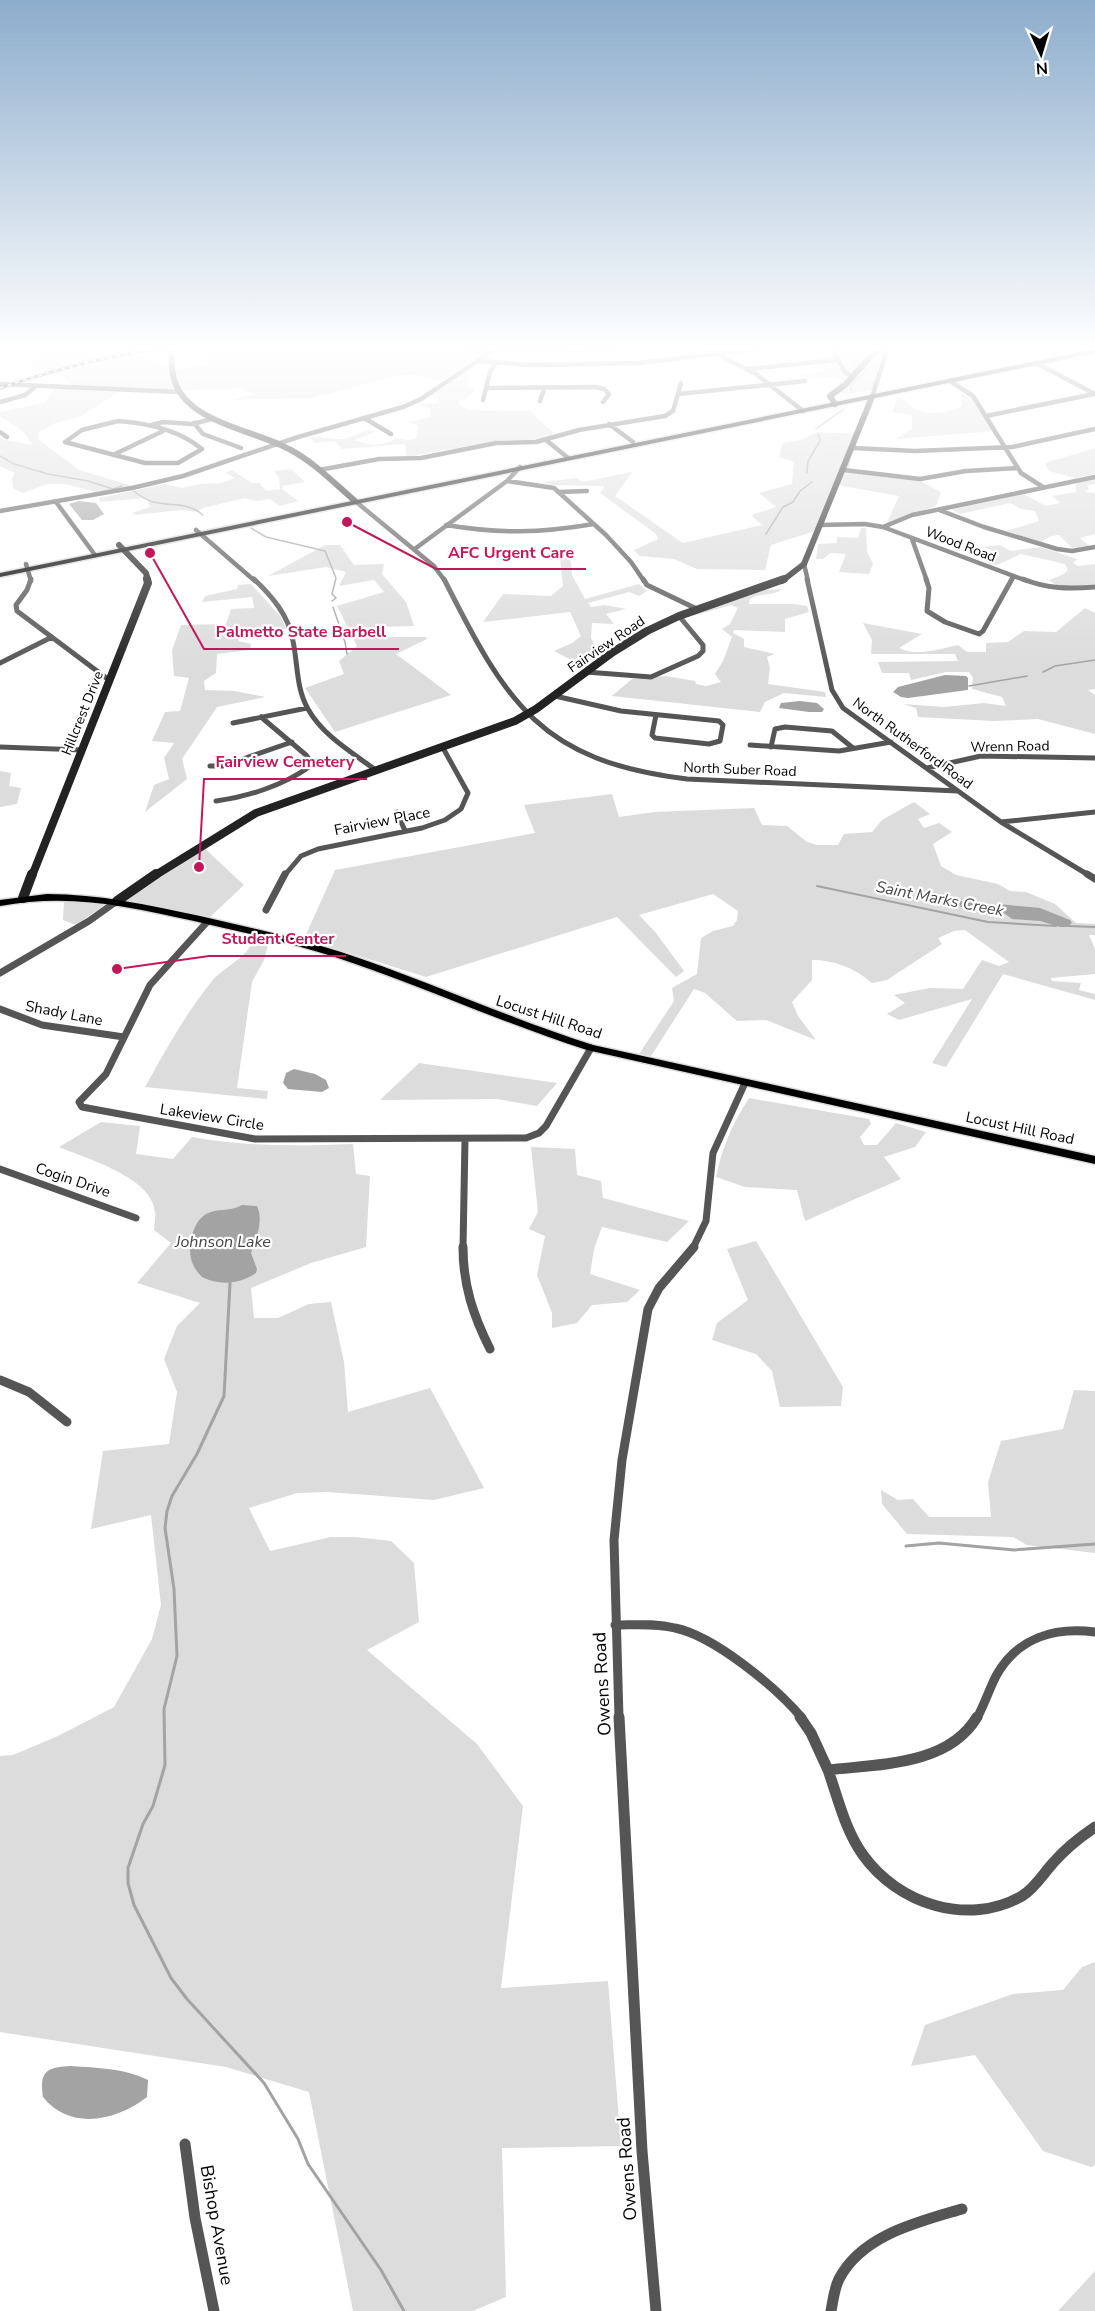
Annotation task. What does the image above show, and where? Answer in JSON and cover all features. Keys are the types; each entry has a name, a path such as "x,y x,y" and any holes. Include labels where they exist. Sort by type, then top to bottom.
{"main road":[{"path":"0,569 27,566 339,507 355,501 580,455"},
{"path":"0,575 27,566"},
{"name":"Locust Hill Road","path":"0,903 23,898 80,897 117,901 286,940 339,955 499,1017 591,1048 1095,1160"}],"street":[{"path":"113,455 136,463 162,464 182,461 194,455"},
{"path":"0,511 140,486 201,471 247,455"},
{"path":"295,455 319,470 355,501"},
{"path":"319,470 379,459 421,458 437,455"},
{"path":"804,564 850,455"},
{"path":"1010,455 1026,477 1043,488"},
{"path":"182,461 201,471"},
{"path":"416,548 507,481 520,467"},
{"path":"844,470 924,479 966,471 1018,468"},
{"path":"883,527 907,516 1095,477"},
{"path":"507,481 549,486 558,492 594,524 631,562 647,585 697,609"},
{"path":"558,492 587,491"},
{"name":"North Suber Road","path":"355,501 416,548 442,576 512,698 555,739 575,751 620,767 706,783 799,783 872,789 958,791"},
{"path":"56,502 94,553"},
{"path":"938,510 984,527 1057,549 1095,547"},
{"path":"446,525 493,532 553,531 594,524"},
{"name":"Wood Road","path":"819,525 865,524 883,527 1013,577 1053,589 1095,587"},
{"path":"198,532 264,590 285,616 290,628 300,690 307,708 326,733 377,771"},
{"path":"912,539 929,588 927,611 934,617 971,632 980,634 983,631 1013,577"},
{"name":"Hillcrest Drive","path":"23,898 149,580 146,573 122,547"},
{"name":"Fairview Road","path":"117,901 131,890 256,813 496,729 527,714 555,696 638,636 697,609 780,582 804,564"},
{"name":"North Rutherford Road","path":"804,564 834,696 850,715 1001,822 1095,879"},
{"path":"27,566 31,586 17,603 16,609 31,624 110,680"},
{"path":"586,672 651,677 698,656 703,651 703,645 679,616"},
{"path":"0,663 52,637"},
{"path":"555,696 605,708 719,721 723,725 720,741 709,744 655,738 652,735 656,715"},
{"path":"233,723 307,708"},
{"path":"216,801 227,801 304,772 309,767 309,759 261,717"},
{"path":"771,747 775,729 785,727 832,731 853,748"},
{"path":"210,766 223,766 292,742"},
{"path":"750,745 813,750 874,748 891,742"},
{"path":"0,747 82,750"},
{"name":"Fairview Place","path":"266,910 288,870 304,855 327,846 444,821 460,811 467,800 466,789 443,748"},
{"name":"Wrenn Road","path":"927,768 981,756 1095,758"},
{"path":"397,812 405,831"},
{"path":"1001,822 1095,812"},
{"path":"0,973 89,921 117,901"},
{"name":"Lakeview Circle","path":"207,922 150,985 106,1074 80,1102 82,1107 255,1139 522,1138 539,1133 546,1126 591,1048"},
{"name":"Shady Lane","path":"0,1009 12,1016 35,1023 124,1037"},
{"name":"Owens Road","path":"656,2311 641,2140 615,1625 614,1540 617,1496 648,1309 657,1292 688,1257 702,1232 710,1204 712,1155 745,1083"},
{"path":"465,1139 465,1286 472,1311 490,1349"},
{"name":"Cogin Drive","path":"0,1169 136,1218"},
{"path":"0,1380 29,1392 67,1422"},
{"path":"615,1625 677,1628 695,1634 776,1689 793,1706 813,1733 856,1844 869,1863 896,1888 922,1902 938,1907 979,1910 1013,1901 1029,1891 1064,1852 1095,1827"},
{"path":"828,1770 909,1758 944,1748 958,1740 971,1727 986,1702 1005,1661 1018,1647 1029,1640 1052,1632 1070,1630 1095,1632"},
{"name":"Bishop Avenue","path":"185,2144 195,2218 214,2311"},
{"path":"831,2311 839,2280 857,2256 882,2236 962,2209"}],"shaded area":[{"path":"0,455 59,455 79,470 133,486 96,492 66,484 48,484 23,493 13,488 12,479 15,473 0,466"},
{"path":"780,455 851,455 849,469 920,481 941,492 936,506 886,525 899,496 837,485 815,531 771,545 765,570 697,569 674,559 640,556 634,550 658,539 656,534 600,493 605,486 551,485 542,482 577,478 582,482 632,472 615,496 683,543 762,525 751,515 776,507 759,493 792,484 794,462 779,457"},
{"path":"1072,455 1095,455 1095,474 1075,478 1049,471 1045,463"},
{"path":"291,469 305,482 282,486 282,489 298,501 280,506 270,499 256,501 245,498 203,508 196,512 181,510 136,515 132,513 150,507 147,498 100,502 99,498 165,484 182,488 221,483 235,478 226,473 232,470 252,483 259,483 267,491 280,489 279,477 274,471"},
{"path":"1095,479 1095,484 1087,485 1089,489 1085,492 1095,493 1095,534 1080,538 1089,546 1072,548 1059,535 1051,536 1041,542 1006,531 1039,521 1035,511 1021,509 1010,503 960,514 951,509 1023,494 1046,506 1060,503 1052,496 1076,492 1076,482"},
{"path":"861,528 866,528 867,552 873,564 869,574 839,572 846,554 830,553 823,559 816,559 818,544 837,543 837,537 858,538"},
{"path":"325,545 340,545 354,565 384,564 382,574 406,602 414,626 382,627 376,637 426,637 427,639 396,654 451,695 335,732 305,688 344,674 339,661 357,646 337,606 384,592 374,580 339,586 346,572 326,567 268,576"},
{"path":"1000,545 1011,551 1041,547 1077,559 1073,563 1078,566 1095,564 1095,584 1059,587 1049,580 1068,570 1065,564 1021,554 997,565 988,564 1000,554 983,547"},
{"path":"569,547 572,575 585,599 639,584 647,591 639,596 629,592 588,603 591,607 605,605 626,609 606,614 614,624 592,623 591,638 599,655 581,665 554,651 581,636 570,612 483,622 503,594 551,596 563,586 559,548"},
{"path":"251,584 281,617 286,629 239,630 237,635 239,641 251,644 250,650 217,654 216,673 204,681 205,690 235,691 265,697 217,707 182,759 187,779 145,812 154,785 169,779 164,758 174,743 152,741 165,712 180,711 189,678 174,676 172,650 181,625 226,624 231,609 254,608 252,597 202,602 205,596 237,589 238,585"},
{"path":"782,589 775,593 754,597 750,599 749,604 795,604 807,606 809,612 785,619 785,632 734,630 733,633 744,639 744,647 775,654 767,657 770,668 768,684 825,692 826,697 784,693 765,702 760,712 612,696 632,679 665,676 695,681 696,684 706,686 721,682 715,674 723,661 732,637 722,629 730,624 738,608 731,605 689,617 684,615 764,590"},
{"path":"1085,608 1095,613 1095,689 1088,690 1095,695 1095,734 1038,719 994,721 918,717 916,708 903,704 944,707 984,703 1006,706 1002,697 972,689 973,678 969,672 946,672 911,680 909,673 882,673 878,662 958,661 955,654 871,654 872,640 863,623 922,634 899,648 906,651 928,651 958,645 967,652 986,652 986,643 1008,642 1024,631 1056,632"},
{"path":"0,771 11,773 9,786 21,788 17,804 0,807"},
{"path":"612,794 619,817 654,812 754,808 762,825 787,826 807,842 817,845 838,845 844,834 872,832 882,820 914,802 930,814 918,819 924,828 939,823 952,832 933,844 941,866 956,875 998,884 1010,891 1026,892 1055,904 1076,923 1095,924 1095,935 1089,935 1095,949 1095,974 1051,978 1052,981 1081,983 1079,990 1095,994 1095,1000 1003,974 946,1067 932,1063 972,999 899,1020 887,1014 905,1003 894,995 930,988 963,989 982,960 999,966 1009,962 965,930 954,931 938,938 942,944 887,980 872,983 859,973 844,966 828,961 812,960 812,980 792,1002 798,1016 816,1040 766,1020 737,1021 705,993 694,989 651,1056 639,1054 674,1001 672,988 697,974 701,938 713,931 733,926 737,920 738,911 713,894 639,915 656,933 684,971 676,977 617,917 426,977 304,939 335,870 535,833 524,805"},
{"path":"204,848 244,885 208,919 129,902 127,899 129,894"},
{"path":"64,901 105,905 76,925 63,920"},
{"path":"251,944 268,945 264,960 252,982 237,1088 268,1091 267,1099 145,1087 176,1032 202,993 217,976 244,954"},
{"path":"419,1063 557,1083 537,1106 497,1099 380,1100"},
{"path":"749,1098 869,1119 871,1124 860,1137 864,1145 877,1145 896,1123 926,1132 915,1147 884,1157 901,1179 805,1221 797,1190 745,1187 716,1177 728,1136"},
{"path":"101,1122 140,1126 136,1154 173,1159 192,1137 252,1144 353,1144 356,1174 370,1176 366,1247 311,1263 251,1288 254,1318 278,1318 309,1304 331,1302 344,1362 348,1412 430,1388 484,1488 434,1500 328,1492 297,1493 249,1508 270,1551 331,1537 355,1537 391,1541 414,1563 419,1622 367,1650 477,1744 523,1806 501,1988 608,1981 621,2146 502,2148 506,2297 473,2311 353,2311 309,2092 226,2067 0,2032 0,1756 13,1755 58,1736 114,1707 152,1639 161,1605 151,1515 91,1529 103,1451 169,1444 177,1392 164,1359 177,1326 200,1303 137,1283 171,1243 154,1230 155,1212 151,1200 143,1189 116,1171 59,1147"},
{"path":"531,1147 575,1149 577,1175 601,1181 603,1198 689,1221 667,1242 602,1227 594,1249 590,1274 640,1290 627,1302 592,1305 577,1323 552,1328 552,1313 537,1275 545,1236 529,1229 538,1212"},
{"path":"756,1241 843,1387 841,1406 780,1407 772,1371 756,1354 712,1340 717,1323 748,1300 727,1249"},
{"path":"1074,1390 1095,1391 1095,1553 1027,1545 1013,1537 907,1534 882,1504 881,1490 898,1500 913,1499 929,1517 991,1517 988,1482 1001,1441 1063,1429"},
{"path":"1095,1962 1095,2165 1091,2167 1043,2151 975,2055 911,2066 925,2025 1013,1994 1063,1990 1082,1967"},
{"path":"1095,2271 1095,2311 1058,2311"}],"water":[{"path":"79,501 96,503 104,514 93,520 82,520 69,504"},
{"path":"945,675 966,676 968,690 908,698 893,692 898,687"},
{"path":"800,701 817,703 824,709 822,712 809,712 779,708 781,703"},
{"path":"947,898 992,907 995,913 992,915 939,901"},
{"path":"998,904 1040,908 1070,920 1072,923 1067,927 1060,927 1040,921 1012,919 996,907"},
{"path":"294,1069 315,1074 326,1080 329,1088 322,1092 288,1089 283,1083 286,1073"},
{"name":"Johnson Lake","path":"242,1205 257,1206 259,1212 258,1230 251,1253 257,1269 256,1273 243,1280 223,1283 202,1277 194,1266 190,1250 197,1223 210,1212 233,1209"},
{"path":"71,2066 110,2069 139,2076 148,2080 147,2097 108,2117 94,2119 66,2115 54,2108 43,2097 42,2081 51,2069"}],"waterway":[{"path":"807,473 808,461 812,455"},
{"path":"0,456 14,464 48,474 88,481 113,489 122,486"},
{"path":"766,534 783,507 793,502 800,491 812,482"},
{"path":"134,491 153,502 187,506 203,515"},
{"path":"251,528 266,537 325,551 336,578 332,594 336,598 332,601"},
{"path":"333,607 347,654"},
{"path":"1043,672 1055,666 1095,660"},
{"path":"969,686 1027,676"},
{"name":"Saint Marks Creek","path":"817,886 988,922 1056,926"},
{"name":"Saint Marks Creek","path":"1068,926 1095,927"},
{"path":"230,1283 224,1396 197,1454 172,1496 167,1511 165,1528 174,1589 177,1656 164,1709 165,1765 153,1806 143,1824 128,1868 128,1883 134,1905 171,1978 187,1999 264,2083 298,2139 308,2164 381,2270 404,2311"},
{"path":"906,1546 939,1543 1014,1550 1095,1544"}],"place":[{"name":"AFC Urgent Care","path":"347,522"},
{"name":"Palmetto State Barbell","path":"150,553"},
{"name":"Fairview Cemetery","path":"199,867"},
{"name":"Student Center","path":"117,969"}]}
